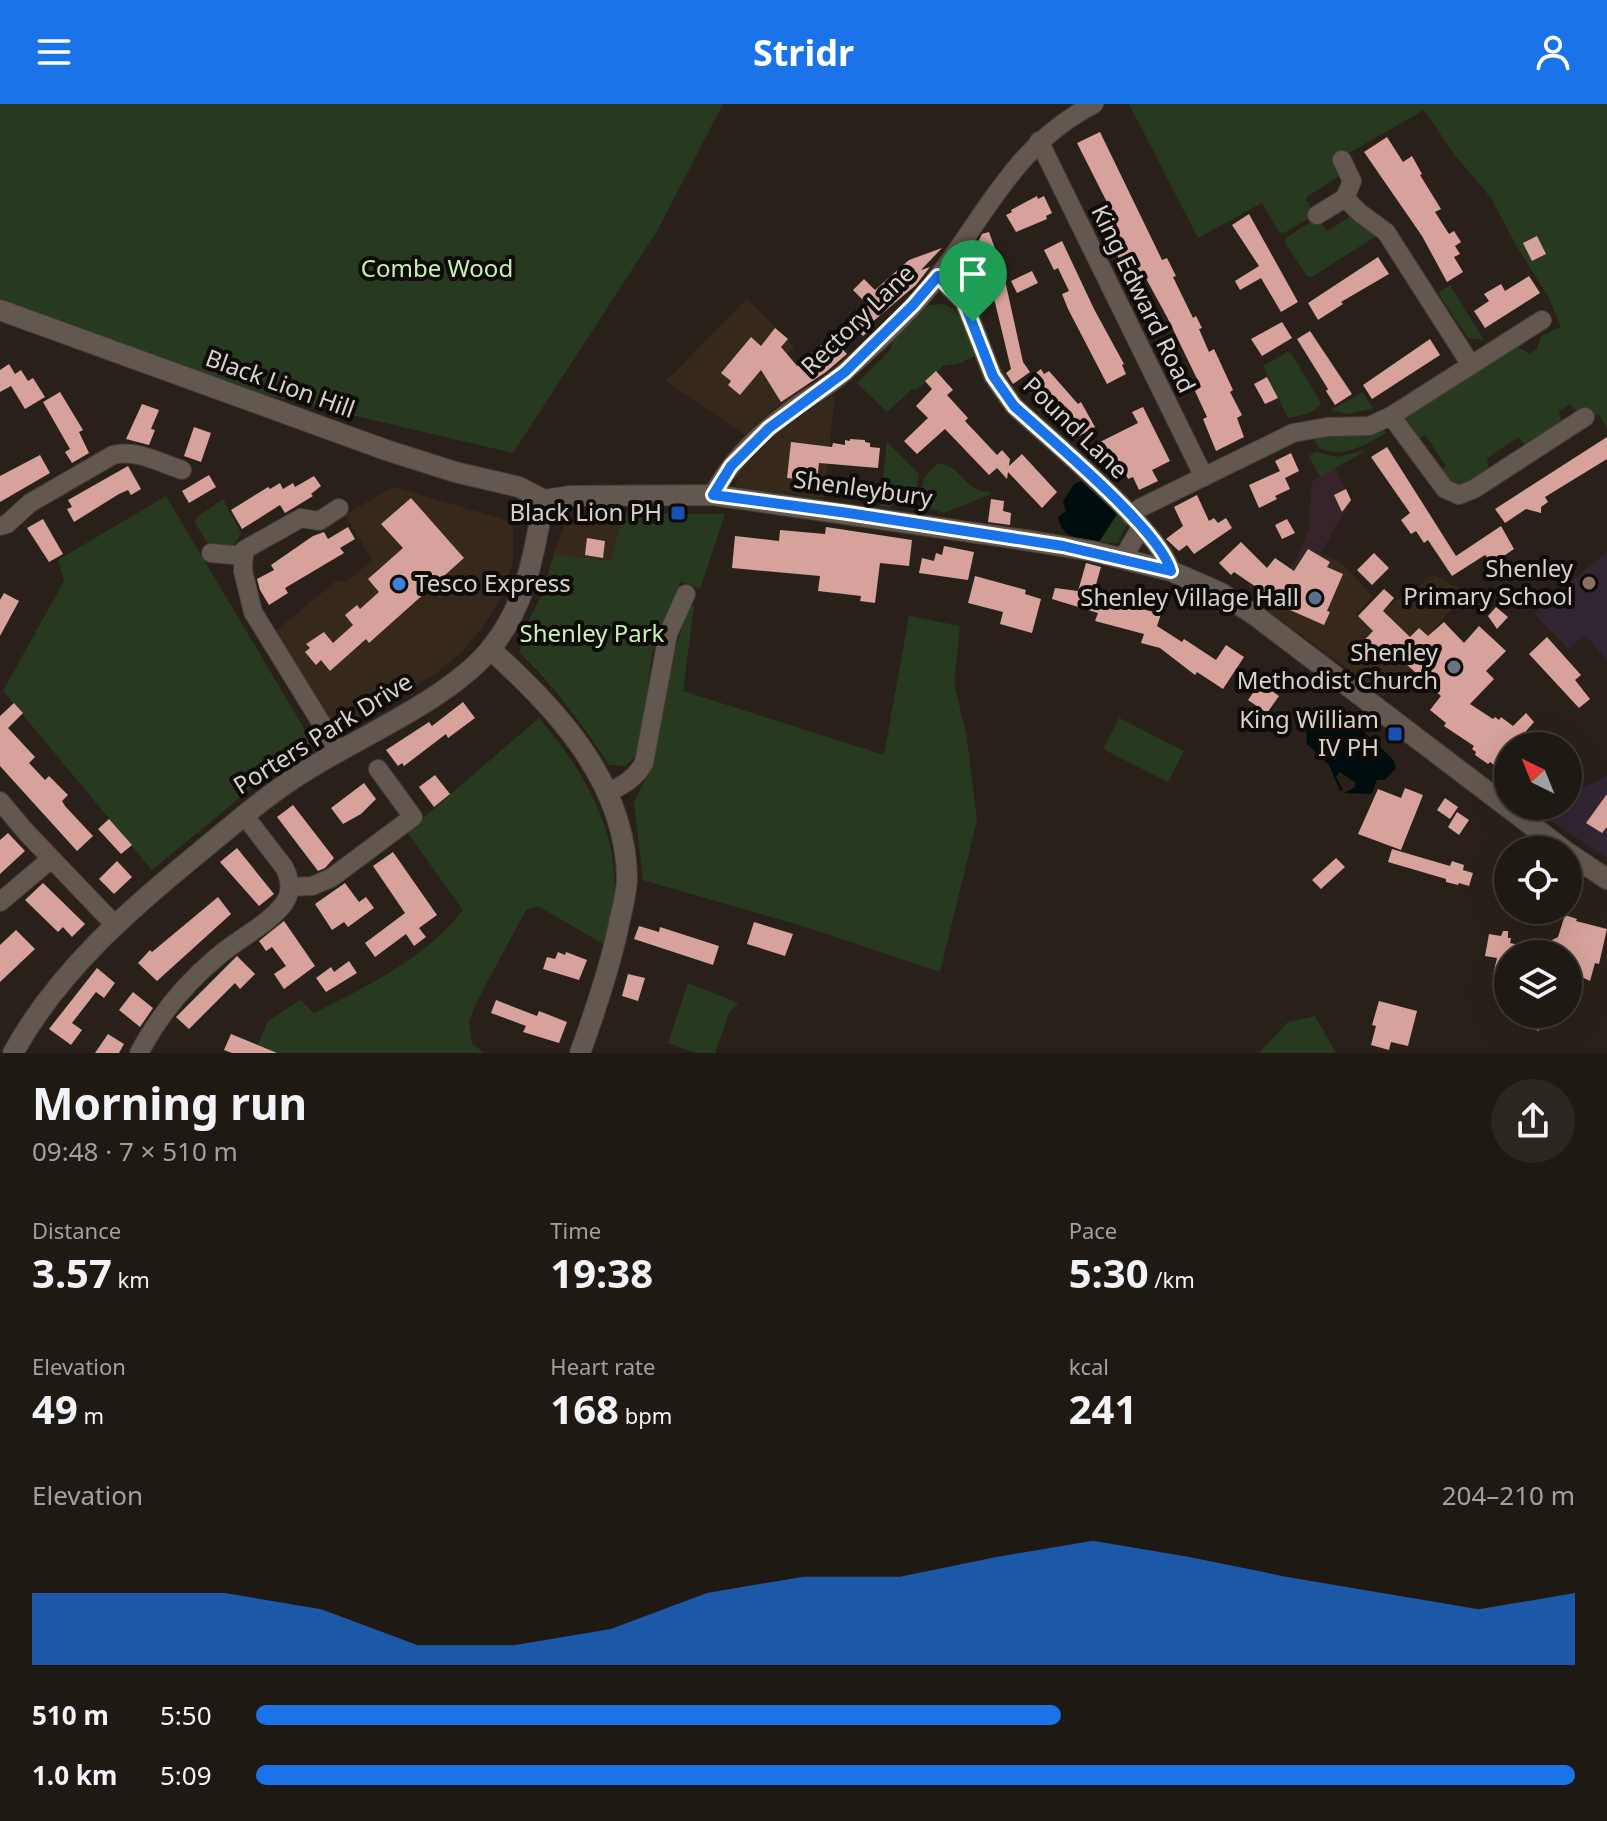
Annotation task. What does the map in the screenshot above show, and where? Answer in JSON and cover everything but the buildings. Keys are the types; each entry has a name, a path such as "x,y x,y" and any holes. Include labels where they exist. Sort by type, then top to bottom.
{"main road":[{"name":"Black Lion Hill","path":"0,310 372,445 455,472 519,487 544,500"},
{"name":"Shenleybury","path":"544,500 570,496 713,495 848,513 1123,558 1171,571 1221,593 1256,616 1545,836"},
{"name":"Porters Park Drive","path":"13,1053 74,966 114,924 244,815 307,770 447,687 474,667 508,625 528,580 544,500"},
{"path":"490,649 550,705 575,736 607,793 624,848 627,880 613,956 580,1053"},
{"name":"Shenleybury","path":"1582,863 1607,879"}],"street":[{"name":"Rectory Lane","path":"713,495 731,466 769,428 845,372 913,305 938,276 1005,181 1039,141 1051,130 1094,104"},
{"name":"King Edward Road","path":"1039,141 1204,477"},
{"path":"1317,215 1345,198 1352,181 1342,160"},
{"path":"1345,198 1386,232 1471,365"},
{"name":"Pound Lane","path":"938,276 964,302 993,376 1008,398 1136,522 1160,549 1171,571"},
{"path":"1123,558 1140,508 1293,433 1327,427 1369,426 1391,416 1542,320"},
{"path":"1391,416 1445,489 1459,495 1474,489 1585,417"},
{"path":"0,526 7,524 30,503 113,455 123,452 136,454 182,470"},
{"path":"339,508 319,521 301,518 244,550 246,590 253,612 339,752"},
{"path":"211,553 244,556"},
{"path":"607,793 628,782 644,763 668,634 686,594"},
{"path":"290,887 312,886 331,878 413,817 378,769"},
{"path":"0,801 114,924"},
{"path":"139,1053 158,1023 197,976 283,905 290,887 284,867 244,815"},
{"path":"0,902 51,859"}],"shaded area":[{"path":"747,299 794,348 788,353 806,373 802,377 809,388 773,409 745,435 666,381"},
{"path":"835,395 824,499 736,487 739,470 792,419"},
{"path":"1335,468 1351,501 1295,597 1278,587 1297,557 1309,529 1312,481"},
{"path":"1081,481 1117,514 1099,542 1068,534 1058,517 1066,511 1063,501 1074,484"},
{"path":"393,487 513,522 513,560 504,592 485,624 462,652 435,674 336,734 275,632 336,581 348,581 372,560 345,515"},
{"path":"571,517 622,518 611,561 554,554 564,525"},
{"name":"Shenley Primary School","path":"1607,552 1607,660 1585,635 1568,649 1534,613"},
{"path":"1320,553 1340,562 1373,596 1356,615 1368,628 1395,600 1408,597 1432,574 1467,593 1433,629 1440,638 1384,696 1265,608 1278,587 1295,596"},
{"path":"1323,708 1351,722 1394,761 1396,768 1385,780 1377,780 1372,794 1344,793 1355,787 1356,783 1340,772 1336,777 1343,790 1340,791 1329,765 1307,744 1308,722 1313,713"},
{"path":"1607,776 1607,858 1582,842 1582,836 1574,836 1549,820 1582,820 1582,789"}],"green space":[{"name":"Combe Wood","path":"0,104 723,104 657,231 513,453 258,393 0,300"},
{"path":"1129,104 1607,104 1607,429 1599,414 1592,418 1570,404 1559,411 1561,422 1525,446 1519,437 1487,458 1489,471 1461,486 1440,471 1446,466 1425,435 1417,440 1403,420 1517,346 1529,354 1537,349 1541,336 1561,327 1549,298 1491,198 1454,154 1424,110 1337,160 1344,173 1305,198 1313,211 1309,218 1284,233 1279,232 1262,203 1198,238"},
{"path":"1353,215 1379,234 1312,277 1306,275 1285,242 1286,238 1309,223 1320,222 1327,231"},
{"path":"1450,285 1484,340 1468,338 1438,293"},
{"path":"944,304 961,319 976,355 961,363 943,366 887,412 857,383 891,349 892,340 924,308"},
{"path":"1287,352 1291,353 1321,403 1311,412 1288,418 1263,366"},
{"path":"1363,392 1373,409 1346,414 1331,410"},
{"path":"1383,429 1386,433 1362,446 1337,452 1319,448 1312,436"},
{"path":"887,442 919,474 914,505 898,502 889,508 880,506"},
{"path":"1367,450 1320,477 1309,456 1316,452 1338,457"},
{"path":"937,464 952,468 974,488 991,494 944,513 919,505 924,478"},
{"path":"166,496 308,735 309,744 305,751 249,790 152,870 3,691 64,581 58,560"},
{"path":"223,499 241,533 234,545 210,546 195,523 196,518"},
{"name":"Shenley Park","path":"623,513 725,514 700,589 681,581 652,654 640,747 625,766 609,765 568,706 520,653 521,635 542,595 554,554 611,561"},
{"path":"1117,514 1127,524 1118,543 1099,542"},
{"path":"690,604 694,606 683,691 884,755 909,616 960,626 954,683 966,733 977,820 940,972 809,928 643,880 634,802 651,768 673,655"},
{"path":"539,718 582,778 604,823 611,847 613,902 605,945 538,906 526,910 469,1022 472,1044 485,1053 254,1053 268,1021 300,1000 314,1013 375,981 431,943 463,910 407,832"},
{"path":"1119,718 1184,751 1168,782 1103,749"},
{"path":"688,983 738,1003 729,1013 715,1053 696,1053 668,1043"},
{"path":"1315,1016 1336,1053 1259,1053 1288,1022"}],"place":[{"name":"Black Lion PH","path":"678,513"},
{"name":"Shenley Primary School","path":"1589,583"},
{"name":"Tesco Express","path":"399,584"},
{"name":"Shenley Village Hall","path":"1315,598"},
{"name":"Shenley Methodist Church","path":"1454,667"},
{"name":"King William IV PH","path":"1395,734"}],"route":[{"path":"938,276 964,302 973,322 993,376 1014,406 1131,516 1160,549 1171,571 1063,546 713,495 731,466 769,428 845,372 938,276"}]}
